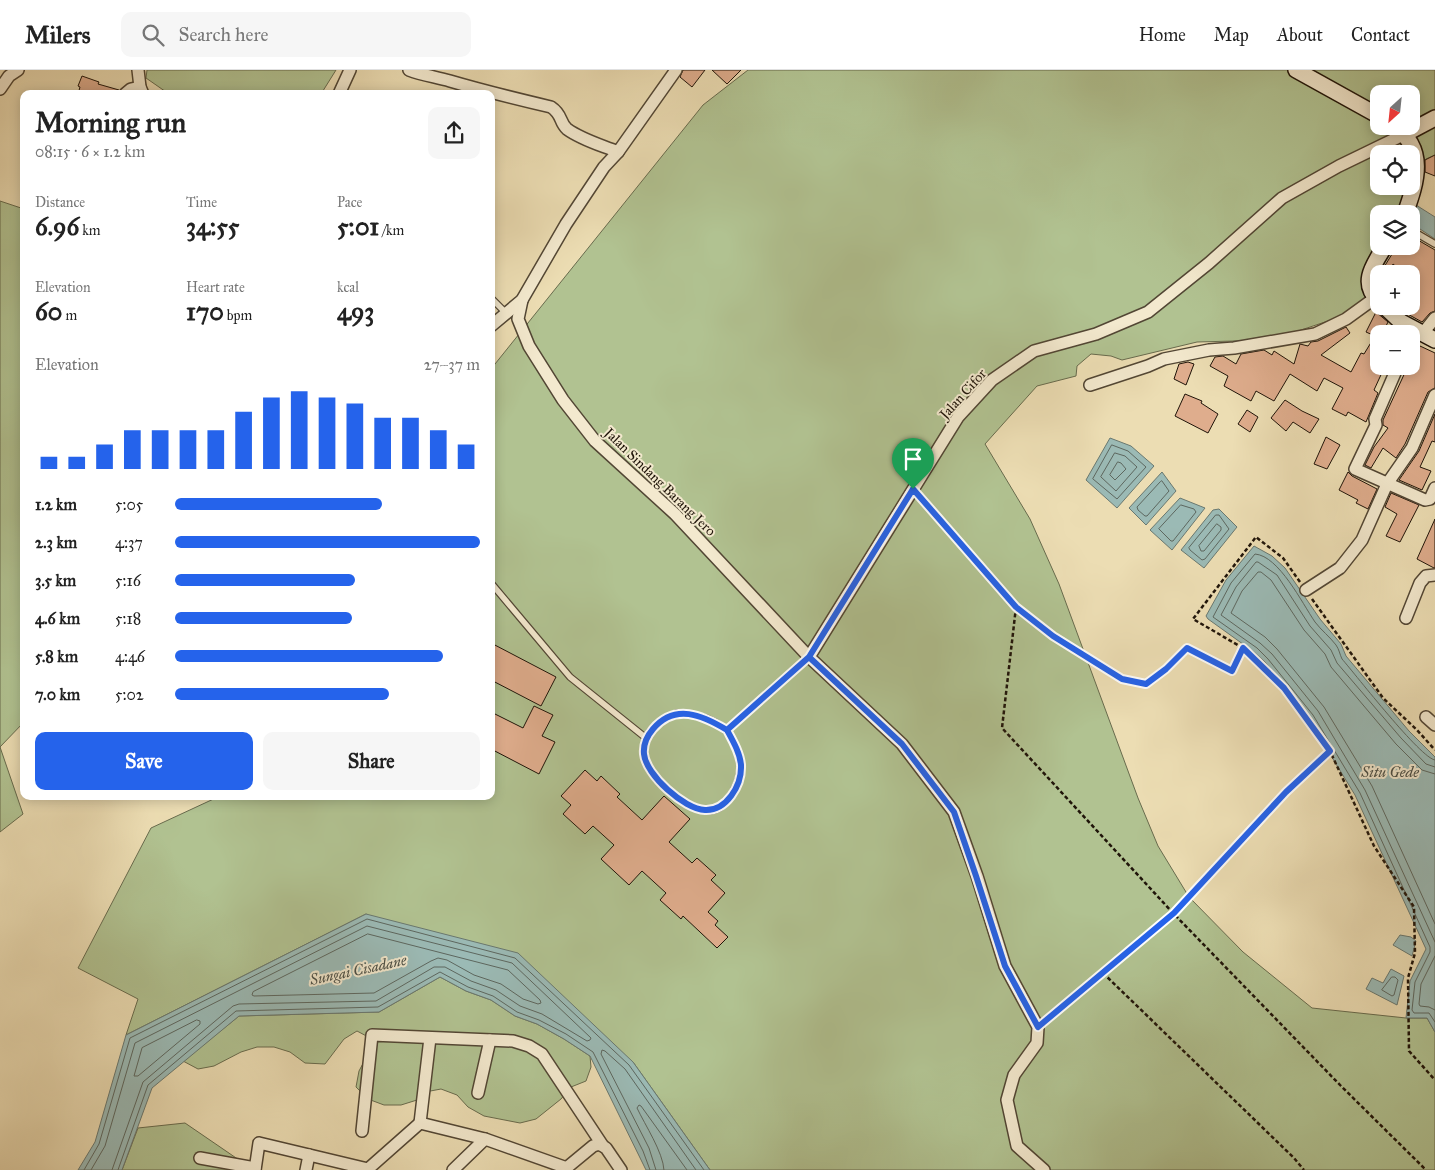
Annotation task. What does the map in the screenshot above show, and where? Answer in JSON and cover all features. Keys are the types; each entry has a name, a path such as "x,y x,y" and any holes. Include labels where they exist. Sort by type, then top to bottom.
{"street":[{"path":"0,89 8,76 18,70"},
{"path":"138,70 141,90"},
{"path":"341,90 350,70"},
{"path":"409,70 422,75 436,77 471,90"},
{"path":"495,323 520,305 566,224 604,167 618,152 676,70"},
{"path":"1296,70 1370,111"},
{"path":"495,96 551,107 560,115 566,128 581,137 618,152"},
{"path":"1420,123 1435,118"},
{"name":"Jalan Cifor","path":"809,657 958,417 992,380 1034,351 1096,334 1148,312 1209,263 1282,198 1391,135"},
{"path":"1403,135 1415,151 1417,171 1408,205"},
{"name":"Jalan Sindang Barang Jero","path":"520,305 518,319 529,346 563,400 595,441 675,514 809,657 902,744 954,812 1005,966 1038,1027"},
{"path":"1090,385 1164,360 1208,350 1234,348 1315,334 1370,307"},
{"path":"1393,315 1421,335 1435,318"},
{"path":"1394,375 1375,419 1376,425 1355,469 1425,500 1430,499 1435,488"},
{"path":"1306,590 1340,568 1362,540 1387,484 1412,448 1435,395"},
{"path":"1406,618 1420,583 1426,576 1435,575"},
{"path":"1038,1027 1037,1043 1014,1075 1007,1100 1018,1146 1044,1170"},
{"path":"362,1131 372,1035 490,1040 517,1042 529,1046 542,1054 602,1146"},
{"path":"200,1158 255,1169 259,1143 368,1170 420,1124 430,1038"},
{"path":"478,1094 490,1040"},
{"path":"420,1124 485,1139 566,1169 593,1146 599,1144 606,1148 621,1170"},
{"path":"453,1170 485,1139"},
{"path":"306,1170 309,1155"}],"lane":[{"path":"1420,235 1435,244"},
{"path":"495,302 506,313"},
{"path":"495,587 570,677 646,738"},
{"name":"Jalan Cifor","path":"727,730 809,657"},
{"path":"677,713 693,714 711,720 727,730 736,746 741,765 738,784 724,805 714,810 696,810 674,795 651,772 644,754 646,738 659,722 677,713"}],"path":[{"path":"913,489 1016,607 1053,636 1122,679 1146,684 1166,669 1187,648 1232,671 1243,648"},
{"path":"1435,750 1418,730 1383,698 1284,558 1256,536 1193,619 1243,648 1284,688 1330,751 1374,846 1414,908 1415,953 1408,978 1409,1050 1435,1080"},
{"path":"1016,607 1002,728 1174,913 1341,1086 1426,1170"},
{"path":"1038,1027 1174,913 1286,792 1330,751"},
{"path":"1103,973 1287,1151 1304,1170"}],"green space":[{"path":"147,70 336,70 324,90 163,90 146,78"},
{"path":"748,70 1435,70 1435,155 1426,159 1420,170 1420,145 1370,145 1370,195 1407,195 1402,205 1370,205 1370,255 1378,255 1377,265 1370,265 1370,301 1331,320 1271,340 1197,342 1122,360 1111,356 1091,354 1077,366 1076,376 1037,386 985,444 1030,519 1059,584 1138,798 1158,846 1189,897 1243,952 1312,1008 1406,1018 1427,1018 1435,1032 1435,1170 710,1170 633,1062 366,914 126,1035 138,999 78,968 151,828 211,800 495,800 495,364 703,105"},
{"path":"0,201 20,208 20,726 0,747"},
{"path":"0,747 23,814 0,832"},
{"path":"440,977 466,991 491,1000 515,1016 537,1024 590,1056 591,1067 586,1081 571,1087 561,1099 536,1119 520,1123 484,1116 468,1107 457,1095 441,1089 425,1092 417,1100 401,1105 384,1105 368,1099 356,1087 359,1071 367,1056 372,1039 357,1031 344,1039 325,1064 305,1063 290,1052 274,1047 257,1047 241,1052 214,1066 198,1069 183,1061 239,1016 379,1012"},
{"path":"185,1123 242,1162 240,1170 122,1170 138,1128"}],"water":[{"path":"1420,208 1435,217 1435,239 1420,229"},
{"path":"1110,438 1131,446 1154,466 1117,508 1086,480"},
{"path":"1162,472 1176,491 1146,525 1129,508"},
{"path":"1180,498 1205,508 1172,550 1150,530"},
{"path":"1219,509 1237,527 1204,568 1181,550 1213,510"},
{"name":"Situ Gede","path":"1254,546 1272,556 1285,568 1320,619 1341,644 1346,656 1409,731 1435,757 1435,1032 1427,1018 1406,1018 1410,981 1426,949 1355,795 1308,718 1265,662 1206,616 1226,580"},
{"name":"Sungai Cisadane","path":"366,914 518,953 633,1062 710,1170 646,1170 590,1056 537,1024 515,1016 491,1000 466,991 440,977 379,1012 239,1016 152,1088 122,1170 78,1170 95,1142 126,1035"},
{"path":"1400,935 1411,937 1416,941 1412,956 1393,945"},
{"path":"1391,969 1404,976 1397,1005 1366,989 1372,978 1383,983"}],"building":[{"path":"683,70 705,70 692,87 680,77"},
{"path":"712,70 741,70 727,84"},
{"path":"82,76 99,82 98,84 119,90 79,90 80,87 78,86"},
{"path":"1435,155 1435,176 1425,172 1425,160"},
{"path":"1420,241 1435,250 1435,311 1430,313 1422,322 1409,315 1420,315 1420,265 1385,265 1391,255 1420,255"},
{"path":"1374,315 1380,315 1388,322 1386,325 1370,325 1370,334 1366,332"},
{"path":"1346,327 1350,333 1321,355 1351,372 1361,353 1364,354 1370,344 1370,375 1381,375 1374,390 1378,393 1366,422 1348,412 1346,416 1332,409 1343,388 1324,378 1317,391 1290,374 1274,401 1256,391 1251,401 1224,386 1228,376 1210,366 1215,357 1223,356 1236,364 1241,354 1264,350 1272,355 1274,351 1294,364 1300,344 1308,346 1311,342 1318,341"},
{"path":"1420,346 1435,353 1435,388 1428,392 1405,444 1396,458 1383,448 1371,468 1365,465 1374,447 1388,428 1383,425 1383,420 1404,375 1420,375"},
{"path":"1188,362 1194,364 1186,385 1174,379 1179,364"},
{"path":"1185,394 1202,401 1201,403 1218,414 1208,433 1175,416"},
{"path":"1285,400 1319,419 1310,433 1293,422 1286,431 1271,418"},
{"path":"1247,410 1258,417 1250,432 1238,424"},
{"path":"1435,414 1435,442 1432,441 1420,467 1431,471 1422,490 1399,480 1419,451"},
{"path":"1326,437 1340,445 1327,469 1314,464"},
{"path":"1348,472 1377,489 1368,509 1356,503 1358,500 1339,490"},
{"path":"1391,493 1419,505 1400,542 1386,536 1397,514 1385,507"},
{"path":"1435,519 1435,568 1434,568 1417,559"},
{"path":"495,645 556,677 541,706 495,682"},
{"path":"534,706 553,715 542,736 555,742 539,774 495,751 495,714 523,728"},
{"path":"585,770 597,781 601,776 620,794 617,797 642,820 664,796 690,819 669,842 692,863 697,858 716,875 711,880 725,893 708,912 718,921 715,925 728,937 717,948 683,916 681,919 660,900 666,893 642,871 629,885 601,859 614,845 593,826 585,834 563,814 571,805 561,796"}],"route":[{"path":"913,489 809,657 727,730 711,720 693,714 677,713 659,722 646,738 644,754 651,772 674,795 696,810 714,810 724,805 738,784 741,765 736,746 727,730 768,694 809,657 902,744 954,812 1005,966 1038,1027 1174,913 1286,792 1330,751 1284,688 1243,648 1232,671 1187,648 1166,669 1146,684 1122,679 1053,636 1016,607 913,489"}]}
